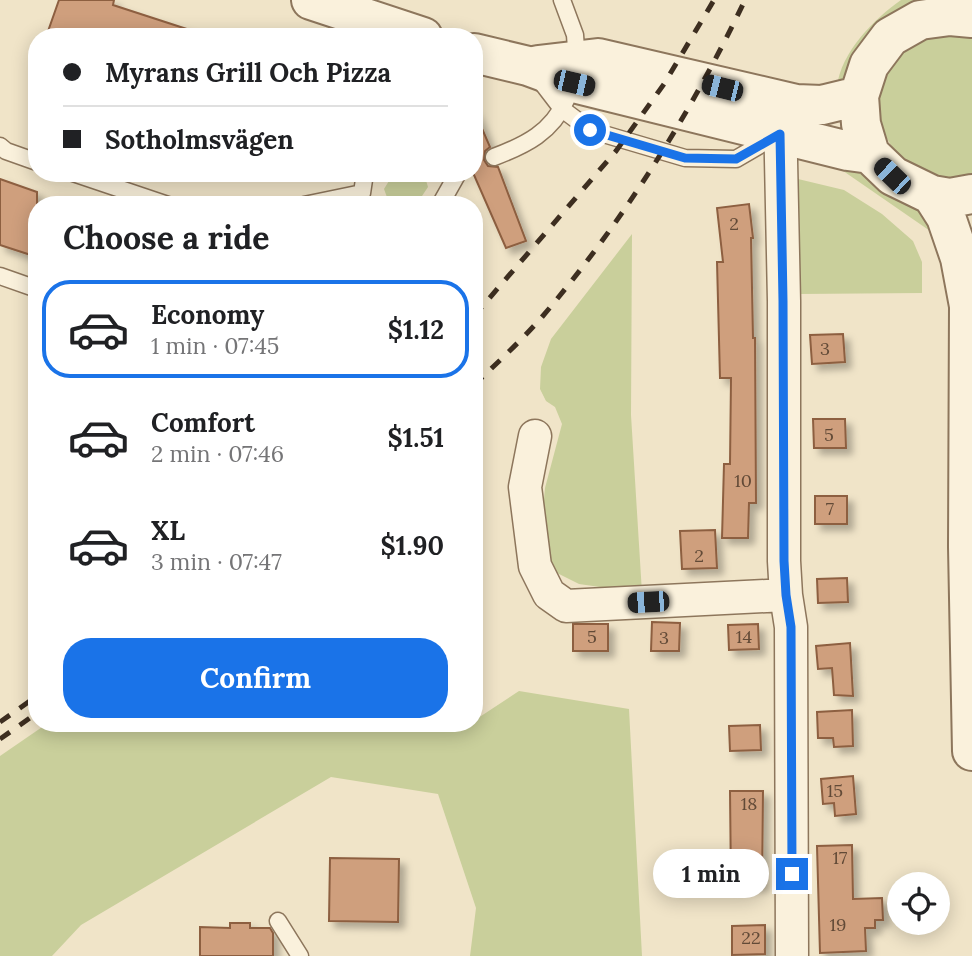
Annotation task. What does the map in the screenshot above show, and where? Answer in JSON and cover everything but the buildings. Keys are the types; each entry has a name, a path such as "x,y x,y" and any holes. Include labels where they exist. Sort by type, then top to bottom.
{"street":[{"path":"311,0 396,28"},
{"path":"972,19 923,10 890,37 869,65 859,96 861,124 870,154 892,176 932,195 950,198 972,194"},
{"path":"483,55 528,66 571,84 780,118 848,151 870,154"},
{"path":"792,956 791,627 786,595 780,118 796,104 822,105 859,96"},
{"path":"932,195 946,217 971,300 968,547 972,751"},
{"path":"535,436 525,487 535,566 549,594 566,606 786,595"}],"lane":[{"path":"494,157 525,145 558,118 571,84 575,35 562,0"},
{"path":"0,146 5,151 28,159"},
{"path":"100,182 142,196"},
{"path":"348,196 362,193 364,182"},
{"path":"0,276 28,286"},
{"path":"278,921 300,956"}],"green space":[{"path":"901,0 913,0 908,11 850,82 837,87 845,61 860,38"},
{"path":"934,33 972,33 972,177 947,179 924,173 905,161 890,144 881,123 878,101 883,78 901,52"},
{"path":"837,158 919,204 933,233 836,166"},
{"path":"798,179 844,190 882,214 913,241 922,262 922,293 799,294"},
{"path":"388,182 426,182 428,187 422,196 387,196 384,189"},
{"path":"632,234 631,415 642,593 579,584 551,570 542,521 545,488 562,424 555,407 546,401 540,389 541,367 551,339"},
{"path":"519,691 629,709 642,956 470,956 476,908 438,794 331,777 81,925 52,956 0,956 0,756 35,732 483,732 483,715"}],"railway":[{"path":"483,306 616,151 664,84 714,0"},
{"path":"483,376 542,317 628,205 702,84 745,0"},
{"path":"0,722 28,702"},
{"path":"0,739 28,719"}],"route":[{"path":"590,130 685,158 736,159 780,134 784,561 791,627 792,874"}]}
